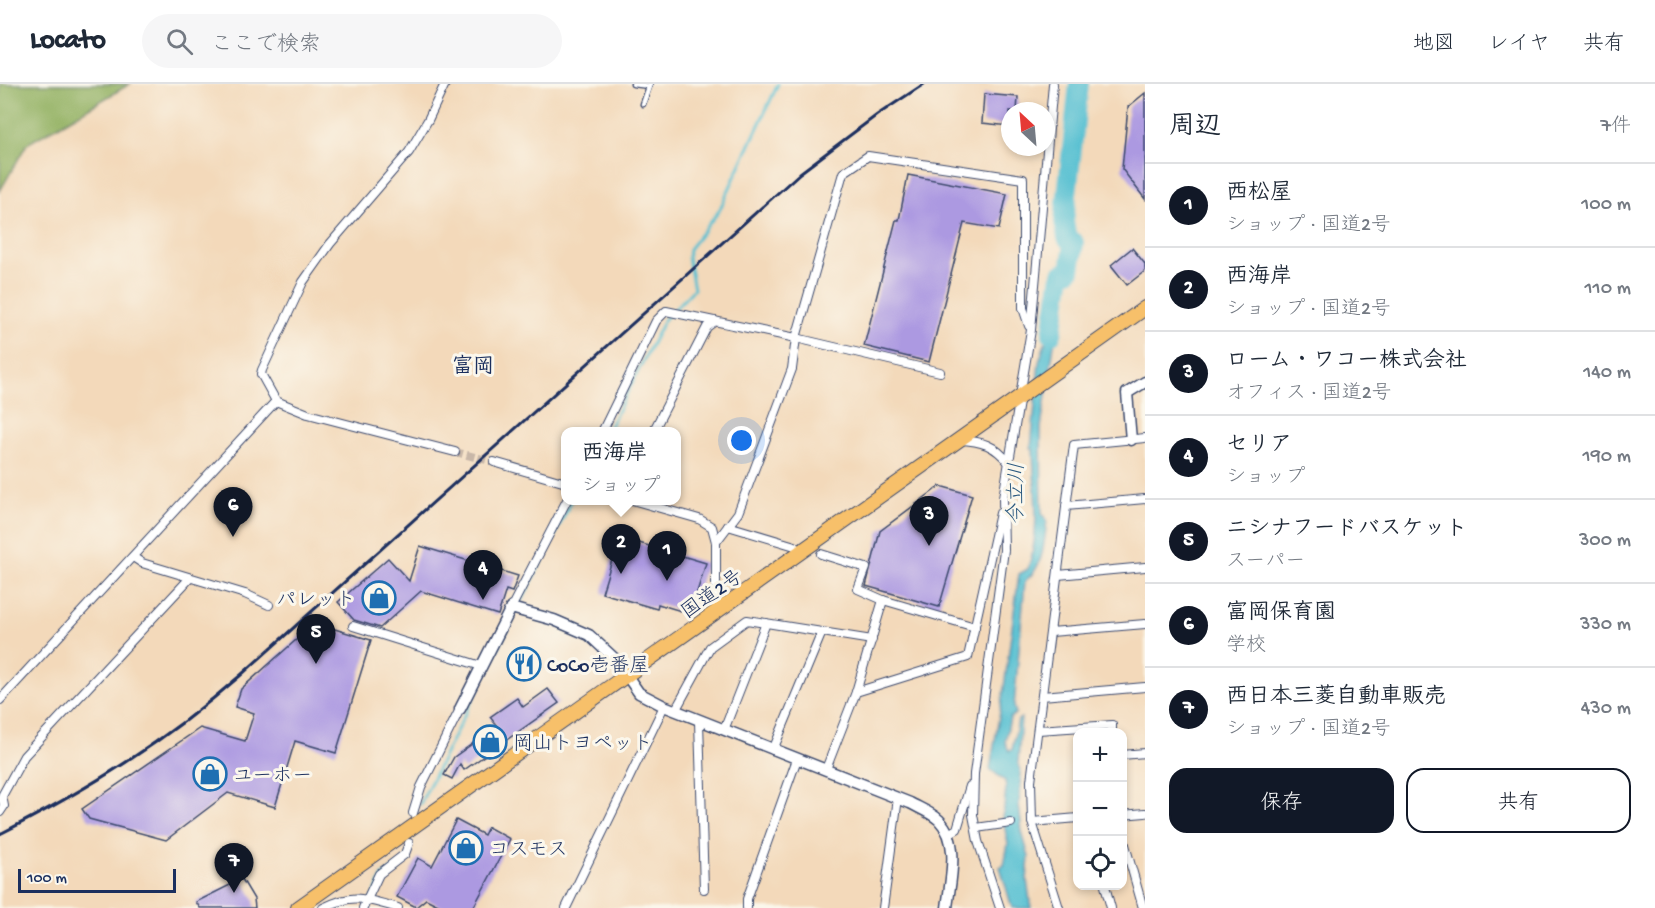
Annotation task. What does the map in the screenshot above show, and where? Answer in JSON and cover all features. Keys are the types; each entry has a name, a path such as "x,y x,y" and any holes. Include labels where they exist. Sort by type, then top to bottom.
{"highway":[{"name":"国道2号","path":"298,908 626,675 716,614 1081,352 1145,309"}],"street":[{"path":"445,84 428,120 409,152 330,244 303,282 261,374 276,401 308,414 455,452"},
{"path":"856,692 968,657 1004,498 1031,330 1053,84"},
{"path":"716,542 738,513 792,369 796,338 843,173 868,156 1023,179 1023,308 1031,330"},
{"path":"604,427 656,321 666,311 796,338 940,372"},
{"path":"656,427 707,327 715,321"},
{"path":"1131,440 1127,393 1145,382"},
{"path":"0,700 276,401"},
{"path":"1059,908 1032,822 1031,781 1074,445 1145,438"},
{"path":"959,440 985,443 999,450 1010,463"},
{"path":"494,462 561,482"},
{"path":"1000,908 979,828 973,815 974,774 1004,550 1004,498"},
{"path":"1066,506 1145,499"},
{"path":"413,813 421,787 565,505"},
{"path":"647,505 699,519 712,527 716,542 716,614"},
{"path":"729,526 795,546"},
{"path":"821,554 866,568 858,590 883,600 975,627"},
{"path":"133,557 142,563 245,594 269,605"},
{"path":"1058,575 1145,567"},
{"path":"0,812 4,806 2,796 24,756 190,578"},
{"path":"826,769 856,692 883,600"},
{"path":"511,608 554,620 589,634 616,660 639,693 664,706 898,798 939,819 948,834 953,856 947,908"},
{"path":"675,711 710,647 747,620 872,640"},
{"path":"724,730 766,623"},
{"path":"1051,632 1145,624"},
{"path":"353,626 481,666"},
{"path":"773,750 822,632"},
{"path":"1042,696 1145,687"},
{"path":"566,908 664,706"},
{"path":"699,721 704,889"},
{"path":"1038,730 1112,725 1112,728"},
{"path":"1127,755 1145,753"},
{"path":"747,908 747,899 797,759"},
{"path":"948,834 957,829 974,774"},
{"path":"883,908 898,798"},
{"path":"1127,814 1145,813"},
{"path":"1032,822 1073,818"},
{"path":"979,828 1011,823"},
{"path":"1123,836 1143,908"},
{"path":"368,903 380,874 405,854 409,843"},
{"path":"1106,890 1111,908"},
{"path":"323,908 340,899 354,897 368,903 398,908"}],"lane":[{"path":"633,84 650,85 644,104"}],"green space":[{"path":"0,84 130,84 27,144 0,191"}],"water":[{"path":"1056,309 1057,326 1041,428 1042,514 1047,520 1045,537 1040,562 1025,581 1014,707 1016,713 1010,718 1005,742 1009,751 1012,750 1018,720 1021,718 1018,764 1021,773 1019,805 1022,832 1029,857 1027,880 1031,908 1012,908 1000,867 1004,865 1008,844 1003,819 1005,781 990,769 1004,688 1019,574 1028,569 1032,554 1036,524 1033,449 1031,448 1039,362"}],"building":[{"path":"1145,93 1145,199 1122,169 1128,107"},
{"path":"984,94 1018,97 1018,102 1001,102 1001,125 982,123"},
{"path":"908,175 1007,194 999,229 964,223 929,362 864,346 896,220 899,220"},
{"path":"1132,248 1145,264 1145,271 1127,285 1111,265"},
{"path":"940,486 972,495 939,607 866,586 880,531"},
{"path":"619,537 706,563 694,602 681,611 658,604 657,609 602,593"},
{"path":"420,546 518,576 512,592 506,590 498,615 421,591 380,628 354,620 338,602 388,558 409,581"},
{"path":"315,623 371,640 336,753 295,741 275,807 228,793 166,840 89,819 82,809 200,728 245,741 254,713 235,707 241,689"},
{"name":"CoCo壱番屋","path":"516,653 537,661 532,674 511,667"},
{"name":"岡山トヨペット","path":"548,689 559,703 464,770 460,764 452,779 444,775 454,757 497,726 490,717 517,698 523,707"},
{"path":"456,820 484,835 488,827 510,839 473,908 444,908 426,899 416,907 397,897 418,858 432,866"},
{"path":"242,879 254,899 255,908 200,908 196,902"}],"waterway":[{"path":"610,427 664,320 694,289 688,258 689,249 719,211 778,84"},
{"name":"今立川","path":"1052,334 1060,281 1062,274 1070,270 1074,243 1067,238 1064,222 1079,84"},
{"path":"522,601 570,505"},
{"path":"420,804 510,624"},
{"path":"368,908 383,876 406,861 408,856"}],"tunnel":[{"path":"455,452 494,462"}],"railway":[{"path":"0,834 66,799 126,762 155,743 212,699 800,173 877,115 924,84"}],"place":[{"name":"富岡保育園","path":"233,537"},
{"name":"ローム・ワコー株式会社","path":"929,546"},
{"name":"西海岸","path":"621,574"},
{"name":"西松屋","path":"667,581"},
{"name":"パレット","path":"379,598"},
{"name":"セリア","path":"483,600"},
{"name":"ニシナフードバスケット","path":"316,664"},
{"name":"CoCo壱番屋","path":"524,664"},
{"name":"岡山トヨペット","path":"490,742"},
{"name":"ユーホー","path":"210,774"},
{"name":"コスモス","path":"466,848"},
{"name":"西日本三菱自動車販売","path":"234,893"}],"district":[{"name":"富岡","path":"473,365"}]}
